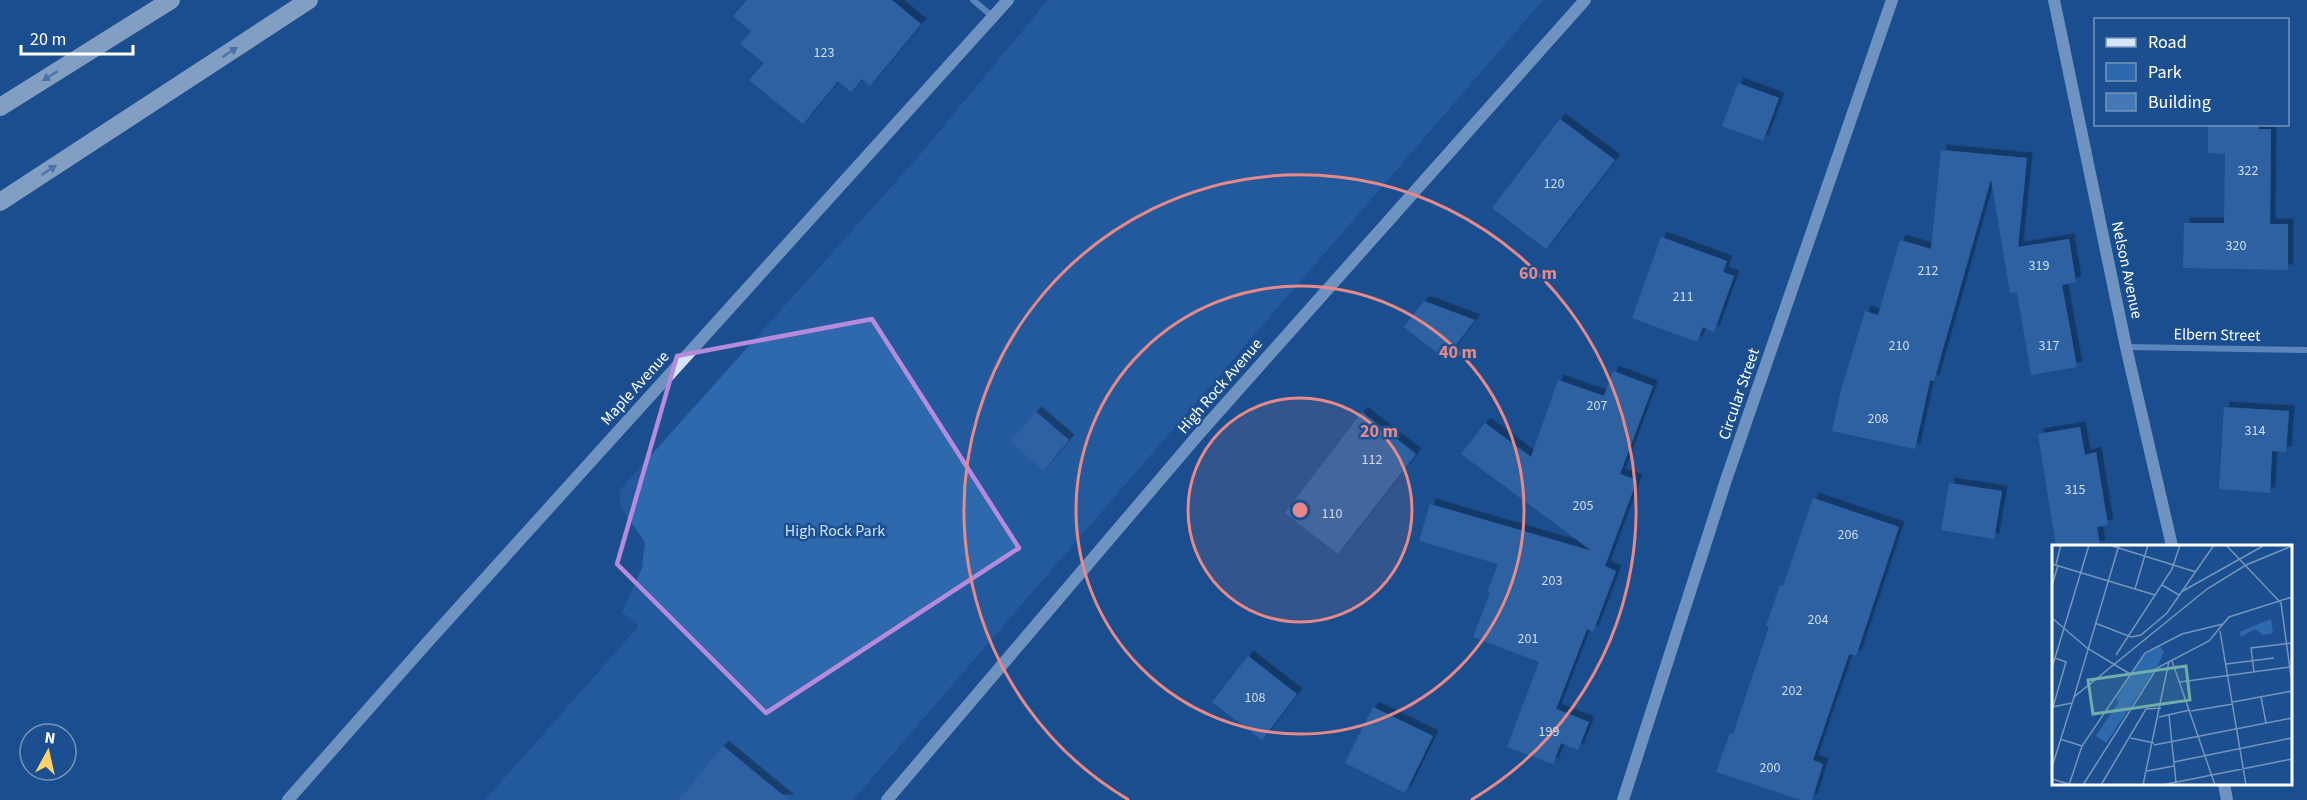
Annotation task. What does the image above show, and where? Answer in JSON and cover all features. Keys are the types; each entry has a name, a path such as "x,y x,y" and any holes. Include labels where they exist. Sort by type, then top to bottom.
{"highway":[{"path":"0,107 171,0"},
{"path":"0,202 309,0"}],"street":[{"path":"973,0 994,18"},
{"name":"Maple Avenue","path":"288,800 425,645 1008,0"},
{"name":"High Rock Avenue","path":"887,800 1198,435 1585,0"},
{"name":"Circular Street","path":"1623,800 1726,480 1892,0"},
{"name":"Nelson Avenue","path":"2054,0 2126,347 2172,545"},
{"name":"Elbern Street","path":"2126,347 2307,350"},
{"path":"2224,785 2227,800"}],"highlighted area":[{"path":"872,319 1019,548 766,713 617,564 677,356"}],"green space":[{"name":"High Rock Park","path":"1048,0 1543,0 853,800 485,800 639,626 622,612 642,568 645,542 621,508 619,491 919,156"}],"building":[{"path":"747,0 892,0 921,24 870,86 862,79 851,92 838,81 803,124 749,80 764,63 740,44 751,31 733,16"},
{"path":"1738,83 1779,98 1763,141 1722,126"},
{"path":"1560,119 1615,160 1546,249 1492,208"},
{"path":"2208,126 2259,126 2259,129 2271,129 2270,224 2288,224 2288,270 2183,268 2184,223 2224,223 2225,154 2208,153"},
{"path":"1941,150 2027,158 2018,247 2069,239 2076,282 2062,285 2077,367 2031,375 2017,292 2010,293 1991,179 1934,381 1930,380 1915,449 1832,431 1841,390 1865,311 1878,315 1900,240 1931,249"},
{"path":"1661,237 1727,261 1723,272 1734,276 1714,332 1703,327 1697,342 1632,318"},
{"path":"1424,301 1475,320 1445,359 1404,327"},
{"path":"1613,371 1653,386 1620,474 1637,480 1605,566 1616,571 1593,632 1587,629 1556,709 1589,722 1578,750 1561,743 1553,764 1507,747 1539,662 1473,637 1490,593 1487,592 1498,564 1419,541 1430,504 1592,551 1461,454 1485,423 1531,457 1558,380 1604,396"},
{"path":"2224,407 2289,411 2286,452 2272,451 2270,493 2219,489"},
{"path":"1036,412 1069,440 1043,471 1010,441"},
{"path":"1362,412 1416,454 1338,554 1285,513"},
{"path":"2080,427 2085,455 2096,452 2108,525 2097,527 2100,545 2056,545 2038,434"},
{"path":"1949,483 2002,491 1994,539 1941,530"},
{"path":"1813,498 1899,527 1856,656 1849,654 1813,760 1823,764 1812,800 1801,800 1716,772 1730,733 1733,734 1769,627 1766,626 1780,585 1783,586"},
{"path":"1248,656 1297,694 1262,740 1212,702"},
{"path":"1373,707 1433,736 1405,793 1345,763"},
{"path":"723,746 789,800 679,800"}]}
